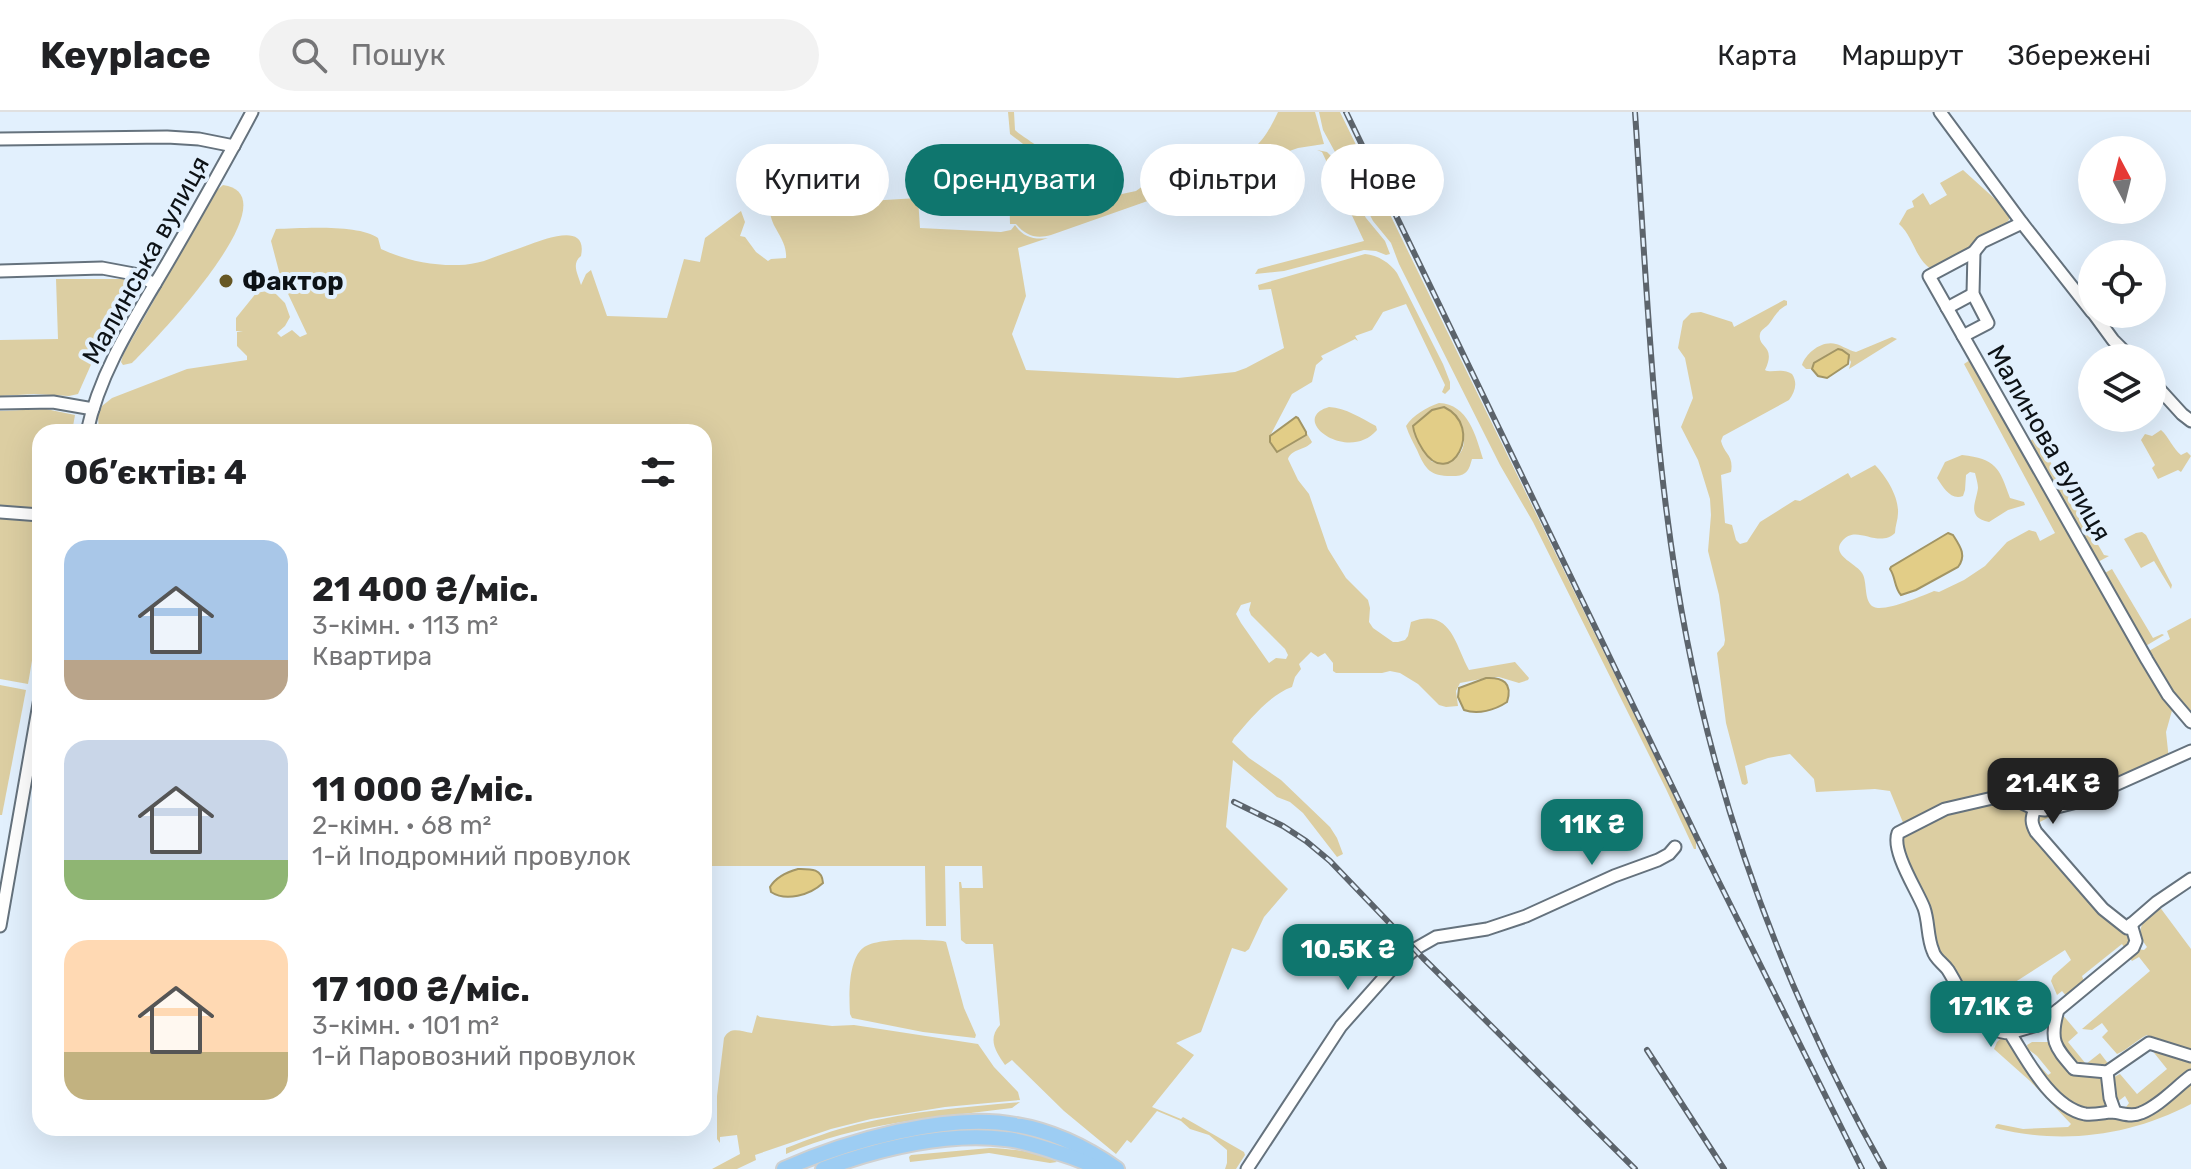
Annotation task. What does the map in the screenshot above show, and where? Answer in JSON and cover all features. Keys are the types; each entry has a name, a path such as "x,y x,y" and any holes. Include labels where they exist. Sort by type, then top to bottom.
{"main road":[{"path":"784,1169 870,1138 973,1122 1015,1124 1041,1131 1083,1148 1117,1169"},
{"path":"823,1169 887,1150 970,1138 1028,1143 1077,1158 1098,1169"}],"street":[{"path":"243,112 244,127"},
{"name":"Малинська вулиця","path":"89,424 114,357 252,112"},
{"path":"1940,112 2078,294"},
{"path":"0,139 167,137 234,146"},
{"name":"Малинова вулиця","path":"2022,223 1982,242 1974,252 1929,276 2147,660 2168,695 2190,720"},
{"path":"1963,336 1988,323 1973,294 1974,252"},
{"path":"0,271 102,268 134,274 155,284"},
{"path":"1947,308 1973,294"},
{"path":"2104,328 2117,344"},
{"path":"2166,396 2191,421"},
{"path":"0,403 53,402 93,409"},
{"path":"0,512 32,514"},
{"path":"0,926 32,744"},
{"path":"2035,809 2031,817 2036,832 2103,909 2129,926 2136,941 2133,948 2037,1025 2010,1033 1995,1032 1979,1018 1946,967 1936,957 1930,942 1925,910 1896,842 1898,833 1945,809 1989,798 2004,797 2045,810 2077,802 2191,751"},
{"path":"1247,1169 1341,1026 1389,972 1415,949 1436,937 1487,929 1526,916 1614,876 1658,860 1675,847"},
{"path":"2129,926 2191,879"},
{"path":"2058,1010 2055,1048 2074,1069 2107,1072 2149,1043 2191,1056"},
{"path":"2010,1033 2042,1082 2065,1104 2087,1114 2115,1112 2131,1116 2145,1111 2191,1076"},
{"path":"2107,1072 2115,1112"}],"shaded area":[{"path":"1008,112 1014,112 1015,130 1034,144 1023,144 1010,134"},
{"path":"1278,112 1315,112 1324,144 1305,147 1305,144 1258,144"},
{"path":"1319,112 1340,112 1356,144 1331,144"},
{"path":"1963,170 2006,209 2009,220 1999,230 1982,235 1967,251 1931,269 1899,224 1907,210 1914,207 1912,201 1923,193 1930,205 1947,195 1940,183"},
{"path":"223,185 241,195 242,214 231,241 212,271 164,329 132,363 123,365 123,355 216,191"},
{"path":"1140,188 1140,204 1124,209 1124,194"},
{"path":"905,199 905,216 919,216 920,228 1001,232 1011,230 1015,225 1029,237 1048,238 1018,248 1026,296 1012,334 1026,370 1178,378 1235,372 1284,348 1271,289 1259,290 1258,285 1365,254 1383,260 1397,273 1443,364 1450,382 1450,389 1445,394 1442,392 1445,385 1406,304 1383,312 1372,330 1355,336 1358,341 1355,339 1321,356 1323,359 1316,365 1312,382 1292,394 1270,436 1278,452 1306,435 1306,432 1312,442 1292,453 1288,459 1309,494 1328,549 1346,578 1368,600 1369,622 1373,628 1393,642 1398,642 1408,636 1411,622 1435,620 1450,631 1469,670 1515,662 1529,678 1519,683 1492,677 1460,683 1456,691 1458,706 1446,707 1439,705 1418,684 1400,673 1336,673 1325,653 1318,657 1311,652 1299,664 1301,669 1292,687 1267,702 1234,738 1232,742 1249,758 1281,780 1330,827 1343,854 1337,857 1303,813 1290,802 1277,797 1233,760 1226,827 1288,889 1264,917 1249,949 1245,952 1232,948 1201,1032 1176,1043 1194,1055 1152,1107 1181,1119 1183,1117 1244,1152 1236,1169 1225,1169 1227,1150 1209,1135 1190,1129 1181,1121 1157,1111 1131,1143 1127,1140 1116,1154 1064,1111 1012,1060 1005,1065 993,1040 1000,1025 993,944 966,944 961,940 959,882 962,888 983,888 982,866 945,866 946,926 926,926 925,866 712,866 712,424 98,424 102,406 112,398 187,369 247,360 237,346 237,332 243,331 236,331 236,318 257,292 273,291 285,303 290,317 277,333 281,337 292,330 300,337 307,334 281,279 271,241 276,229 358,231 378,238 381,249 390,253 419,262 449,265 481,262 546,239 572,236 578,239 581,246 581,256 576,266 581,285 591,270 607,316 667,318 684,259 700,262 705,238 736,215 743,216 745,222 740,236 745,237 756,252 768,261 786,258 786,250 771,216 889,216 889,200","holes":["1251,602 1251,615 1285,649 1286,659 1276,658 1269,663 1236,614 1241,605"]},
{"path":"1010,216 1105,216 1041,237 1010,224"},
{"path":"1352,216 1365,216 1385,241 1390,254 1364,250 1284,271 1255,274 1258,269 1364,241"},
{"path":"1370,216 1391,216 1696,841 1696,849 1533,522 1500,465 1391,243"},
{"path":"56,279 129,279 78,394 0,396 0,340 58,339"},
{"path":"1784,300 1787,305 1761,331 1760,339 1769,356 1765,370 1792,374 1795,384 1793,394 1789,400 1723,436 1721,441 1732,466 1731,472 1721,475 1725,523 1732,525 1736,540 1740,544 1747,542 1760,522 1795,500 1800,501 1848,473 1851,478 1875,465 1896,500 1895,533 1882,539 1855,534 1843,540 1839,550 1862,573 1868,601 1874,607 1913,600 1964,580 1985,566 2007,542 2029,530 2036,532 2040,541 2055,533 1964,364 1970,360 2173,707 2166,732 2169,760 2122,780 2028,828 2131,938 2132,943 2126,950 2122,944 2082,976 2085,984 2068,998 2062,991 2057,995 2051,981 2071,960 2065,950 1973,1009 1936,947 1901,845 1904,825 1890,791 1816,792 1814,779 1790,754 1745,766 1748,783 1742,784 1726,723 1717,653 1725,640 1719,595 1708,551 1710,499 1698,460 1681,427 1693,398 1685,358 1678,348 1683,321 1691,313 1701,312 1732,322 1734,327"},
{"path":"1892,337 1897,339 1849,369 1851,362 1846,352 1838,349 1814,363 1812,369 1802,365 1811,352 1825,344 1836,344 1856,352"},
{"path":"1838,349 1849,355 1848,364 1827,378 1818,376 1812,369 1814,363"},
{"path":"1439,403 1449,405 1464,415 1474,431 1483,459 1472,459 1469,469 1456,476 1430,471 1423,463 1406,426 1421,412","holes":["1445,407 1461,425 1463,449 1451,461 1432,462 1415,436 1413,426 1432,410"]},
{"path":"1329,407 1353,414 1376,426 1377,430 1365,439 1351,442 1326,436 1318,429 1315,420 1318,413"},
{"path":"1444,407 1456,416 1463,440 1453,460 1444,464 1433,461 1423,450 1413,426 1432,410"},
{"path":"46,409 75,415 73,424 32,424 32,661 28,684 0,679 0,411"},
{"path":"1296,417 1306,435 1277,452 1270,442 1270,436"},
{"path":"2163,432 2181,455 2187,452 2191,456 2181,472 2178,470 2158,479 2152,468 2155,465 2141,440 2145,434 2152,436"},
{"path":"2036,437 2104,555 2109,556 2096,563 2030,441"},
{"path":"1962,455 1982,459 1995,466 2010,498 2025,505 2008,510 1989,522 1977,517 1974,509 1978,488 1975,473 1966,475 1965,490 1959,497 1948,492 1937,478 1945,462"},
{"path":"2142,532 2172,585 2171,589 2154,561 2141,568 2124,539"},
{"path":"1948,533 1953,535 1962,551 1958,567 1901,595 1891,567"},
{"path":"2112,569 2153,638 2164,635 2144,647 2103,574"},
{"path":"2191,618 2191,711 2147,652 2170,639 2167,631"},
{"path":"1486,678 1505,682 1509,690 1507,702 1486,711 1464,710 1458,697 1459,688"},
{"path":"0,685 26,690 2,815 0,815"},
{"path":"798,869 818,872 823,883 798,896 771,892 770,887 775,880"},
{"path":"2159,906 2191,949 2191,1052 2153,1041 2147,1035 2117,1054 2102,1037 2108,1031 2102,1023 2092,1030 2082,1029 2150,971 2139,957 2132,961 2128,956 2137,949 2147,947 2141,935 2142,925"},
{"path":"890,941 946,942 975,1038 923,1032 852,1018 850,979 854,961 863,948"},
{"path":"2062,1014 2078,1033 2068,1042 2086,1064 2100,1053 2110,1066 2106,1069 2076,1067 2058,1047 2058,1021"},
{"path":"757,1015 832,1026 854,1025 978,1044 994,1067 1018,1092 1020,1100 945,1107 871,1119 755,1155 756,1160 737,1169 712,1169 740,1154 737,1135 720,1137 720,1143 717,1139 717,1096 724,1038 732,1031 752,1033"},
{"path":"2002,1037 2008,1039 2060,1104 2114,1117 2136,1118 2191,1082 2191,1104 2144,1124 2095,1134 2045,1136 1995,1128 1998,1124 2023,1129 2068,1127 2071,1124 1994,1049"},
{"path":"2050,1042 2055,1053 2074,1075 2104,1079 2108,1108 2082,1110 2054,1092 2037,1072 2035,1066 2038,1064 2048,1075 2051,1073 2028,1049 2027,1045"},
{"path":"2151,1049 2191,1059 2191,1073 2136,1112 2124,1110 2129,1103 2125,1096 2116,1103 2112,1078 2120,1074 2137,1094 2167,1069"},
{"path":"1020,1102 1012,1108 869,1128 786,1154 786,1148 803,1141 878,1120"},
{"path":"990,1148 1034,1153 1057,1162 989,1153 910,1162 909,1157 911,1155"}],"railway":[{"path":"1346,112 1700,844 1862,1169"},
{"path":"1635,112 1648,311 1666,509 1675,575 1702,709 1741,846 1790,978 1850,1107 1884,1169"},
{"path":"1234,802 1283,826 1330,861 1635,1169"},
{"path":"1647,1050 1724,1169"}],"place":[{"name":"Фактор","path":"226,281"}]}
